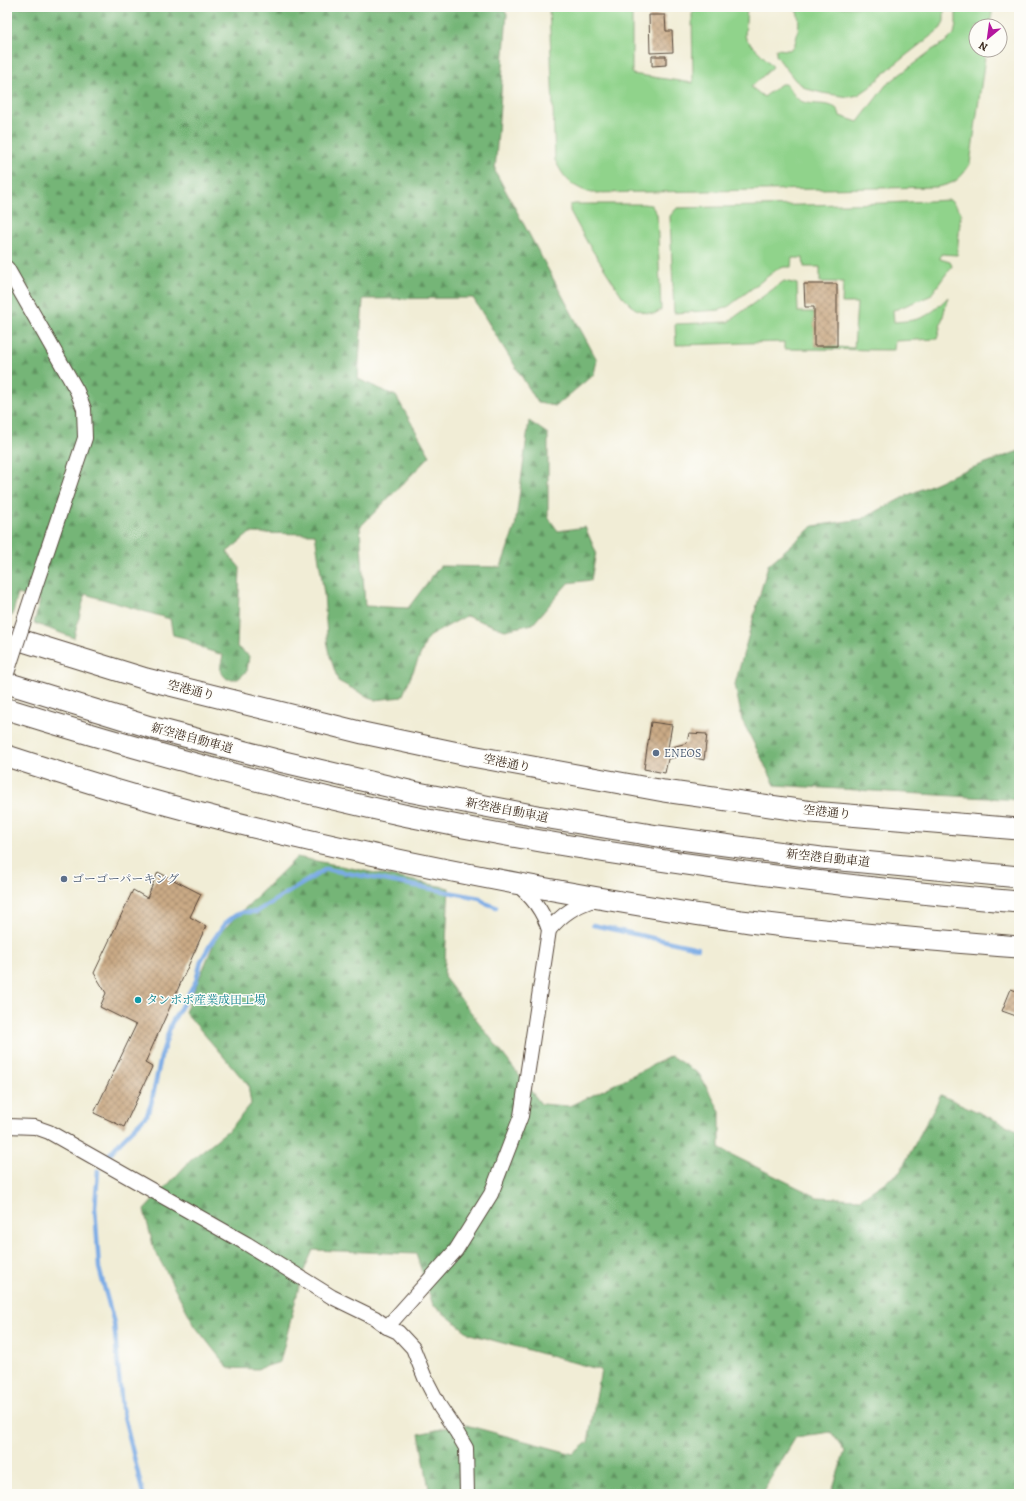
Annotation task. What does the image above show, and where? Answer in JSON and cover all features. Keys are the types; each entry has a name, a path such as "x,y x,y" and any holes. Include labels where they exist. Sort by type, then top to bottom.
{"highway":[{"name":"空港通り","path":"7,636 146,679 363,733 472,756 664,791 796,809 1019,829"},
{"name":"新空港自動車道","path":"7,683 150,727 284,762 413,792 537,816 658,836 821,858 1019,877"},
{"name":"新空港自動車道","path":"7,709 145,751 281,786 408,816 526,839 654,860 820,883 1019,902"},
{"path":"7,756 135,796 287,835 386,858 597,898 750,922 1019,947"}],"street":[{"path":"7,268 77,391 84,409 85,438 7,673"},
{"path":"386,1327 456,1250 492,1194 520,1116 549,930 546,919 533,899 513,882"},
{"path":"549,930 572,908 597,898"},
{"path":"7,1126 35,1127 49,1132 247,1244 332,1297 375,1318 386,1327 398,1332 413,1348 425,1378 440,1407 466,1448 467,1494"}],"green space":[{"path":"7,7 502,7 507,14 495,171 597,360 594,374 556,406 538,403 473,298 363,299 358,379 396,396 430,456 360,527 365,606 408,608 440,566 501,567 515,527 529,421 548,434 548,517 558,531 585,527 596,552 591,580 568,583 533,624 505,630 466,616 428,637 402,697 374,700 338,681 328,650 324,594 315,534 250,533 227,552 240,568 237,647 249,656 247,671 238,679 227,679 222,673 220,668 223,655 204,649 185,638 173,635 170,619 85,594 74,638 34,623 40,600 18,594 12,616 7,615"},
{"path":"549,7 632,7 632,74 693,83 692,14 697,7 747,7 745,36 773,67 751,87 764,97 781,84 786,84 799,100 806,103 830,105 835,107 840,116 858,122 886,85 932,50 947,41 954,34 956,25 956,7 993,7 991,18 968,18 968,58 985,58 970,164 960,178 952,183 936,187 591,193 573,185 562,173 555,160"},
{"path":"799,7 944,7 944,21 941,28 890,68 870,87 858,95 849,97 807,89 795,80 776,55 776,49 789,50 794,47 799,23 796,10"},
{"path":"950,200 961,212 957,255 941,254 940,259 950,262 952,266 930,296 893,310 894,322 918,319 929,314 948,297 937,339 895,341 894,350 784,349 784,342 676,345 675,324 728,322 784,281 797,284 798,312 814,312 815,346 854,348 857,303 842,303 843,282 820,282 820,267 804,267 803,258 792,258 791,267 784,267 776,270 729,306 720,310 674,313 670,216 677,208"},
{"path":"570,205 651,205 657,214 661,310 654,314 643,312 634,308 622,296 587,242 570,211"},
{"path":"1019,451 1019,800 775,785 742,720 735,684 768,565 813,526 862,519 906,496 958,473"},
{"path":"297,857 449,888 444,977 541,1104 569,1106 671,1056 699,1074 720,1111 720,1149 817,1197 860,1199 900,1172 941,1095 1019,1131 1019,1494 831,1494 845,1451 831,1432 796,1437 761,1494 430,1494 419,1434 462,1424 573,1454 588,1442 601,1370 470,1334 433,1305 416,1254 313,1250 302,1275 280,1362 258,1369 228,1368 195,1326 154,1249 144,1210 192,1159 231,1128 251,1104 248,1085 185,1012 217,936"}],"building":[{"path":"649,15 665,15 666,31 672,31 673,52 650,53"},
{"path":"652,56 666,56 666,65 652,66"},
{"path":"804,284 837,284 837,346 814,346 814,307 805,307"},
{"path":"651,722 672,725 668,748 687,743 689,733 707,734 704,760 696,758 690,754 668,759 665,773 644,769"},
{"name":"タンポポ産業成田工場","path":"158,872 201,894 190,917 206,926 145,1063 152,1067 124,1127 94,1113 136,1025 100,1007 106,993 94,973 133,890 147,898"},
{"path":"1011,989 1019,992 1019,1017 1002,1011"}],"waterway":[{"path":"107,1157 147,1115 151,1104 161,1057 171,1024 196,981 201,961 210,945 225,923 236,915 244,912 256,912 326,869 480,898 485,903 496,907"},
{"path":"593,925 698,948"},
{"path":"98,1171 95,1207 99,1268 114,1323 122,1408 143,1494"}],"place":[{"name":"ENEOS","path":"656,753"},
{"name":"ゴーゴーパーキング","path":"64,879"},
{"name":"タンポポ産業成田工場","path":"138,1000"}]}
